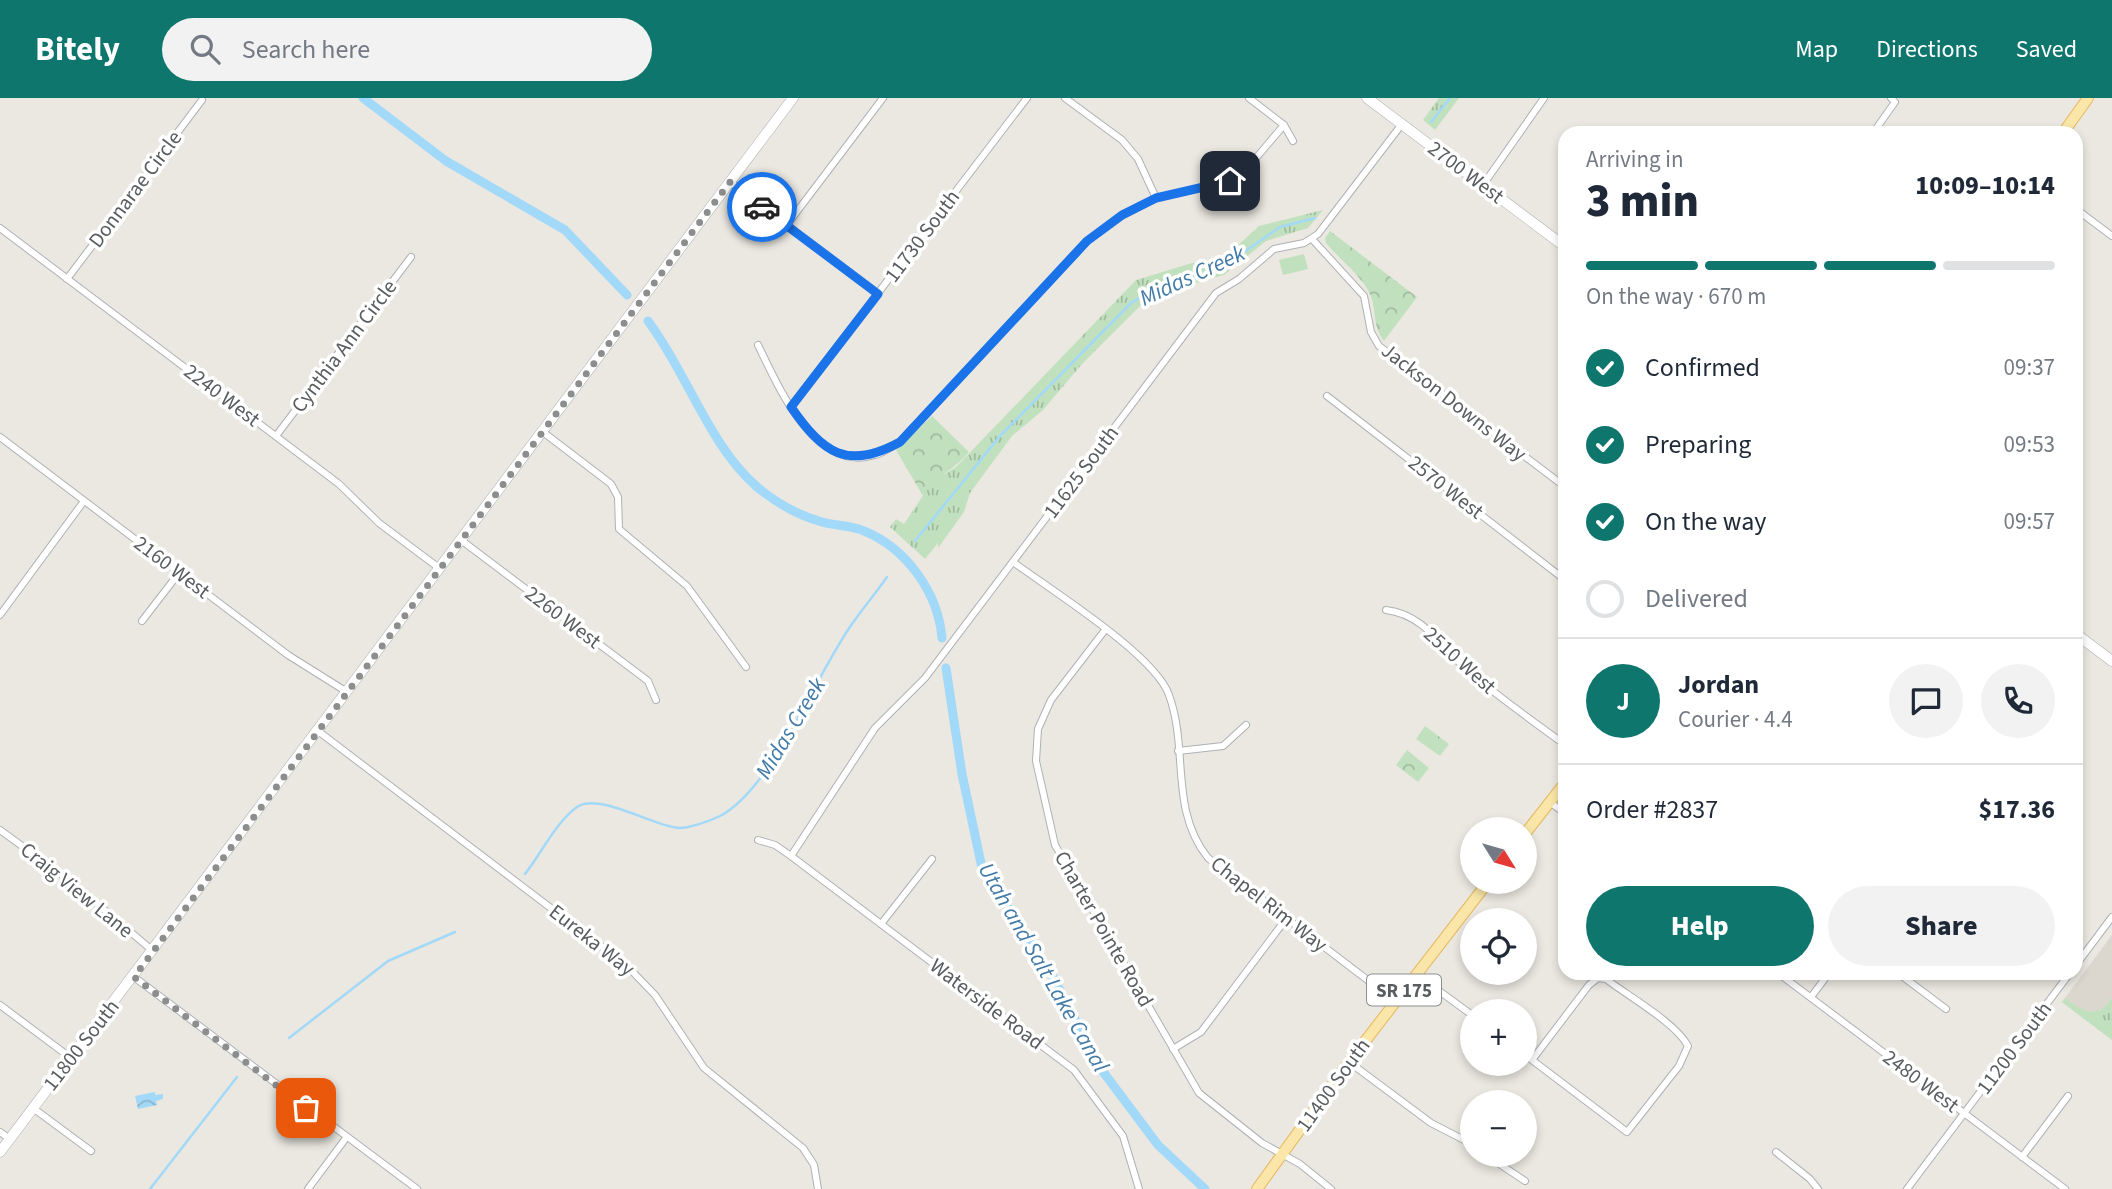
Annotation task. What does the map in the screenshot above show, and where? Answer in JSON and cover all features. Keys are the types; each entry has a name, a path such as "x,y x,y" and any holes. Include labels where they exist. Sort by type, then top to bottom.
{"main road":[{"name":"11800 South","path":"0,1152 793,98"},
{"name":"2700 West","path":"1367,98 1558,242"},
{"path":"2068,126 2088,98"},
{"path":"2083,643 2112,661"},
{"path":"1537,818 1558,792"},
{"name":"11400 South","path":"1257,1189 1349,1062 1479,894"}],"street":[{"path":"786,226 883,98"},
{"name":"11730 South","path":"791,407 1027,98"},
{"path":"1065,98 1122,140 1138,159 1156,198"},
{"path":"1249,98 1284,125 1293,141"},
{"path":"1483,185 1544,98"},
{"name":"Donnarae Circle","path":"67,279 202,100"},
{"path":"1877,126 1893,100"},
{"path":"1312,239 1402,124"},
{"path":"758,345 791,407 812,437 835,451 855,458 875,455 900,442 1087,241 1122,215 1156,198 1230,181 1256,158 1284,125"},
{"path":"730,182 878,294"},
{"path":"2083,214 2112,236"},
{"name":"2240 West","path":"0,228 339,484 379,523 439,568"},
{"name":"Jackson Downs Way","path":"1312,239 1364,296 1371,332 1379,346 1558,481"},
{"name":"11625 South","path":"791,856 875,728 919,686 1216,293 1239,279 1274,249 1312,239"},
{"name":"Cynthia Ann Circle","path":"276,436 411,257"},
{"name":"2570 West","path":"1327,396 1558,574"},
{"path":"543,432 611,484 618,496 619,529 687,586 746,667"},
{"name":"2160 West","path":"0,437 288,655 347,692"},
{"path":"0,615 84,501"},
{"name":"2260 West","path":"461,540 648,681 656,700"},
{"name":"Chapel Rim Way","path":"1013,562 1146,661 1162,680 1172,703 1183,806 1197,843 1222,871 1395,1001"},
{"path":"142,621 179,573"},
{"name":"2510 West","path":"1386,610 1409,616 1432,632 1474,676 1558,739"},
{"name":"Charter Pointe Road","path":"1105,630 1046,709 1036,739 1037,772 1055,845 1173,1049 1205,1098 1265,1145 1283,1154 1331,1189"},
{"path":"1178,751 1223,746 1246,725"},
{"name":"Eureka Way","path":"318,732 627,966 655,995 689,1049 713,1076 803,1147 814,1165 818,1189"},
{"path":"1550,802 1558,808"},
{"name":"Craig View Lane","path":"0,830 69,880 153,951"},
{"name":"Waterside Road","path":"758,840 791,856 1074,1070 1122,1136 1139,1189"},
{"path":"881,924 932,859"},
{"path":"2083,955 2112,916"},
{"path":"1173,1049 1201,1032 1286,919"},
{"path":"1416,974 1460,1006"},
{"path":"134,977 417,1189"},
{"path":"1595,980 1532,1060 1628,1132 1679,1066 1688,1046 1684,1038 1607,980"},
{"name":"2480 West","path":"1788,980 2065,1189"},
{"path":"1811,997 1824,980"},
{"path":"1907,980 1946,1009"},
{"name":"11200 South","path":"1907,1189 2065,980"},
{"path":"0,1005 71,1058"},
{"path":"1349,1062 1431,1123 1460,1136"},
{"path":"2022,1157 2068,1096"},
{"path":"33,1108 92,1151"},
{"path":"0,1132 10,1139"},
{"path":"308,1189 346,1138"},
{"path":"1776,1152 1810,1179 1818,1189"},
{"path":"1504,1167 1525,1181"}],"shaded area":[{"path":"2112,935 2112,1040 2062,1002 2078,980 2083,980 2083,974"}],"green space":[{"path":"1439,98 1459,98 1435,130 1423,120"},
{"path":"1323,210 1308,228 1266,241 1224,275 1159,293 1141,305 1082,364 1043,410 1012,436 970,493 964,512 938,548 938,543 925,559 890,527 896,519 904,524 932,482 956,467 1136,280 1202,260 1209,265 1223,259 1259,226"},
{"path":"1330,231 1417,297 1384,341 1378,330 1372,300 1366,287 1326,243 1325,238"},
{"path":"1304,254 1308,269 1283,275 1279,260"},
{"path":"932,416 969,452 923,496 896,450"},
{"path":"1425,726 1449,744 1440,756 1416,739"},
{"path":"1407,750 1429,768 1418,782 1396,765"},
{"path":"2065,998 2090,1012 2101,1009 2112,998 2112,1040 2062,1002"}],"water":[{"path":"155,1092 155,1095 163,1094 163,1099 156,1101 157,1105 138,1109 135,1096"}],"waterway":[{"name":"Utah and Salt Lake Canal","path":"363,98 446,161 565,230 627,295"},
{"name":"Midas Creek","path":"1431,122 1450,98"},
{"name":"Midas Creek","path":"915,541 1000,436 1132,302 1170,282 1202,275 1231,261 1280,227 1315,218"},
{"name":"Utah and Salt Lake Canal","path":"648,321 711,429 739,469 756,486 795,512 822,522 859,529 893,548 906,560 927,588 934,604 942,638"},
{"name":"Midas Creek","path":"525,874 562,821 577,807 599,804 679,828 716,818 739,802 776,756 838,645 887,577"},
{"name":"Utah and Salt Lake Canal","path":"946,668 962,774 982,868 1053,977 1101,1069 1158,1145 1205,1189"},
{"name":"Midas Creek","path":"289,1038 388,961 455,932"},
{"name":"Midas Creek","path":"150,1189 237,1077"}],"way so far":[{"path":"306,1108 134,977 730,182 762,207"}],"route":[{"path":"762,207 878,294 791,407 812,437 835,451 855,458 875,455 900,442 1040,289 1087,241 1122,215 1156,198 1230,181"}]}
